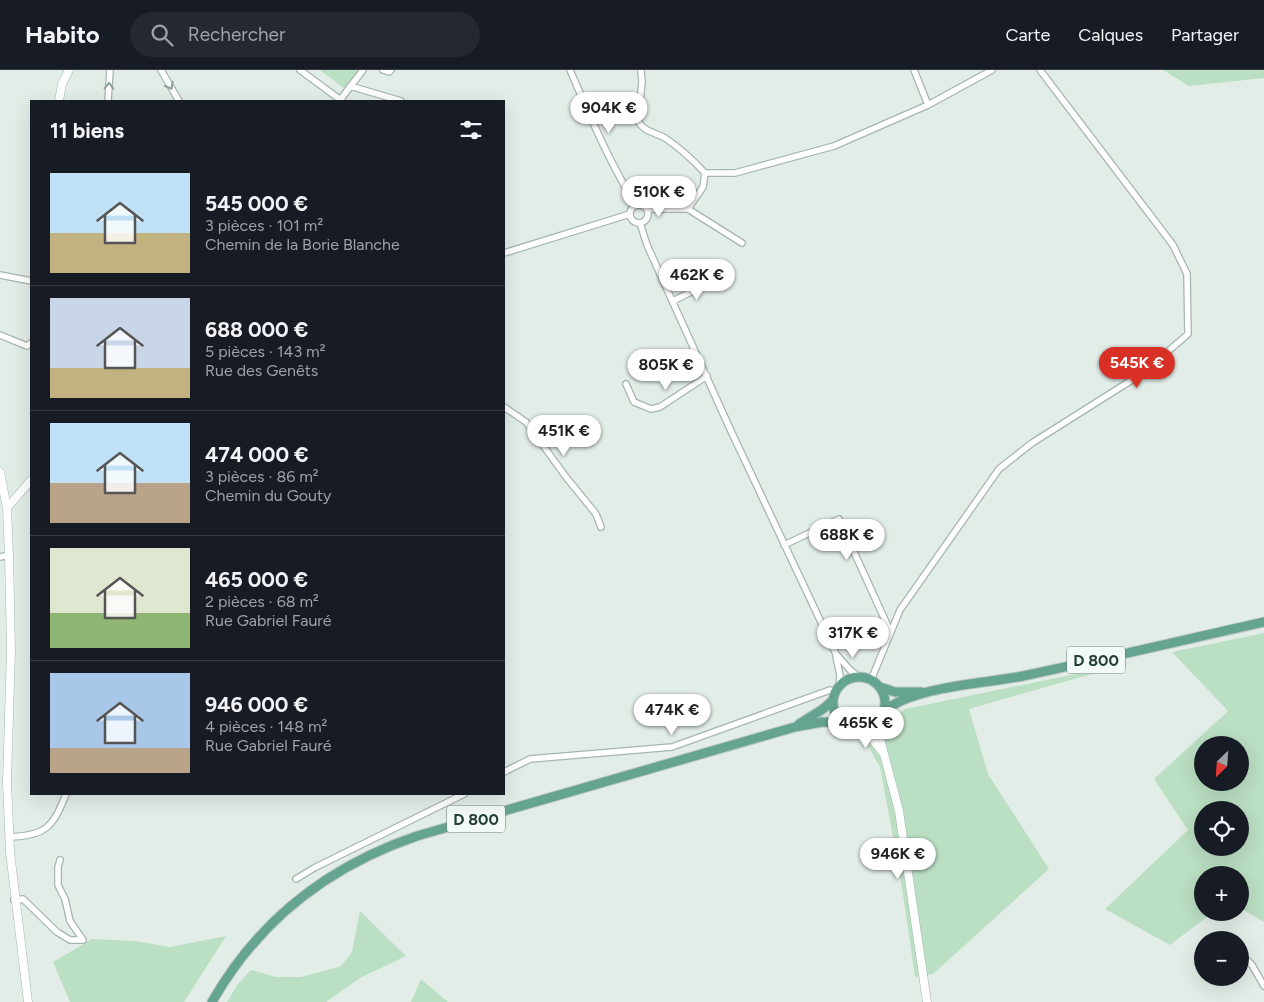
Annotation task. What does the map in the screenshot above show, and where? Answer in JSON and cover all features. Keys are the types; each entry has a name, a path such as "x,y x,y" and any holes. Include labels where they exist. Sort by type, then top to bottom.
{"main road":[{"path":"59,100 62,84 69,70"},
{"path":"0,472 7,508 9,555 11,650 7,782 9,837 14,900 28,1002"},
{"path":"7,508 30,481"},
{"name":"D 800","path":"884,711 894,703 926,692 1033,674 1264,622"},
{"path":"880,720 868,728 860,729 854,729 842,723 837,716 836,693 852,678 859,677 871,680 880,687 886,703 878,731 899,811 927,1002"},
{"name":"D 800","path":"880,687 895,692 926,692"},
{"name":"D 800","path":"795,727 823,709 836,693"},
{"name":"D 800","path":"212,1002 238,962 270,924 319,883 368,856 417,836 795,727 822,722 842,723"},
{"path":"860,729 870,736 884,755"}],"street":[{"path":"108,100 110,70"},
{"path":"161,70 178,100"},
{"path":"300,70 340,100"},
{"path":"342,100 363,70"},
{"path":"383,70 389,72 391,70"},
{"path":"570,70 601,142 620,180 636,205"},
{"path":"641,70 642,82 638,121 640,126 664,138 683,151 705,173 735,173 834,146 928,105 992,70"},
{"path":"914,70 928,105"},
{"path":"871,680 900,610 999,469 1032,443 1143,373 1188,334 1187,274 1173,245 1040,70"},
{"path":"350,86 397,100"},
{"path":"688,209 704,187 705,173"},
{"path":"648,209 648,218 640,223 634,222 630,214 631,208 636,205 642,204 648,209 688,209 742,243"},
{"path":"505,252 630,214"},
{"path":"505,772 530,759 672,747 830,690 836,693 840,676 836,654 707,376 647,244 640,223"},
{"path":"0,283 1,275 30,281"},
{"path":"673,301 711,282"},
{"path":"0,335 27,346 30,344"},
{"path":"626,384 634,402 651,409 660,408 707,376"},
{"path":"505,408 526,422 596,514 601,527"},
{"path":"784,545 839,520 890,631"},
{"path":"0,558 9,555"},
{"path":"836,654 859,677"},
{"path":"9,837 31,836 44,830 53,820 66,795"},
{"path":"296,879 314,868 462,795"},
{"path":"14,900 23,899 57,932 70,940 83,940 70,921 66,899 58,885 60,860"},
{"path":"1249,962 1264,986"}],"green space":[{"path":"320,70 360,70 345,89"},
{"path":"1163,70 1264,70 1264,78 1189,86"},
{"path":"1264,633 1264,922 1249,913 1249,866 1194,866 1194,921 1202,921 1170,945 1105,909 1188,830 1154,779 1194,742 1194,791 1249,791 1249,736 1201,736 1228,711 1172,652"},
{"path":"1134,662 969,709 988,774 1049,869 933,974 915,977 900,874 880,767 868,746 886,730 893,718 905,709"},
{"path":"360,911 406,956 360,978 326,1002 227,1002 238,984 251,970 276,977 301,977 341,966 352,952"},
{"path":"226,936 184,1002 70,1002 53,962 92,939 135,941 170,947"},
{"path":"421,979 448,1002 411,1002"}]}
